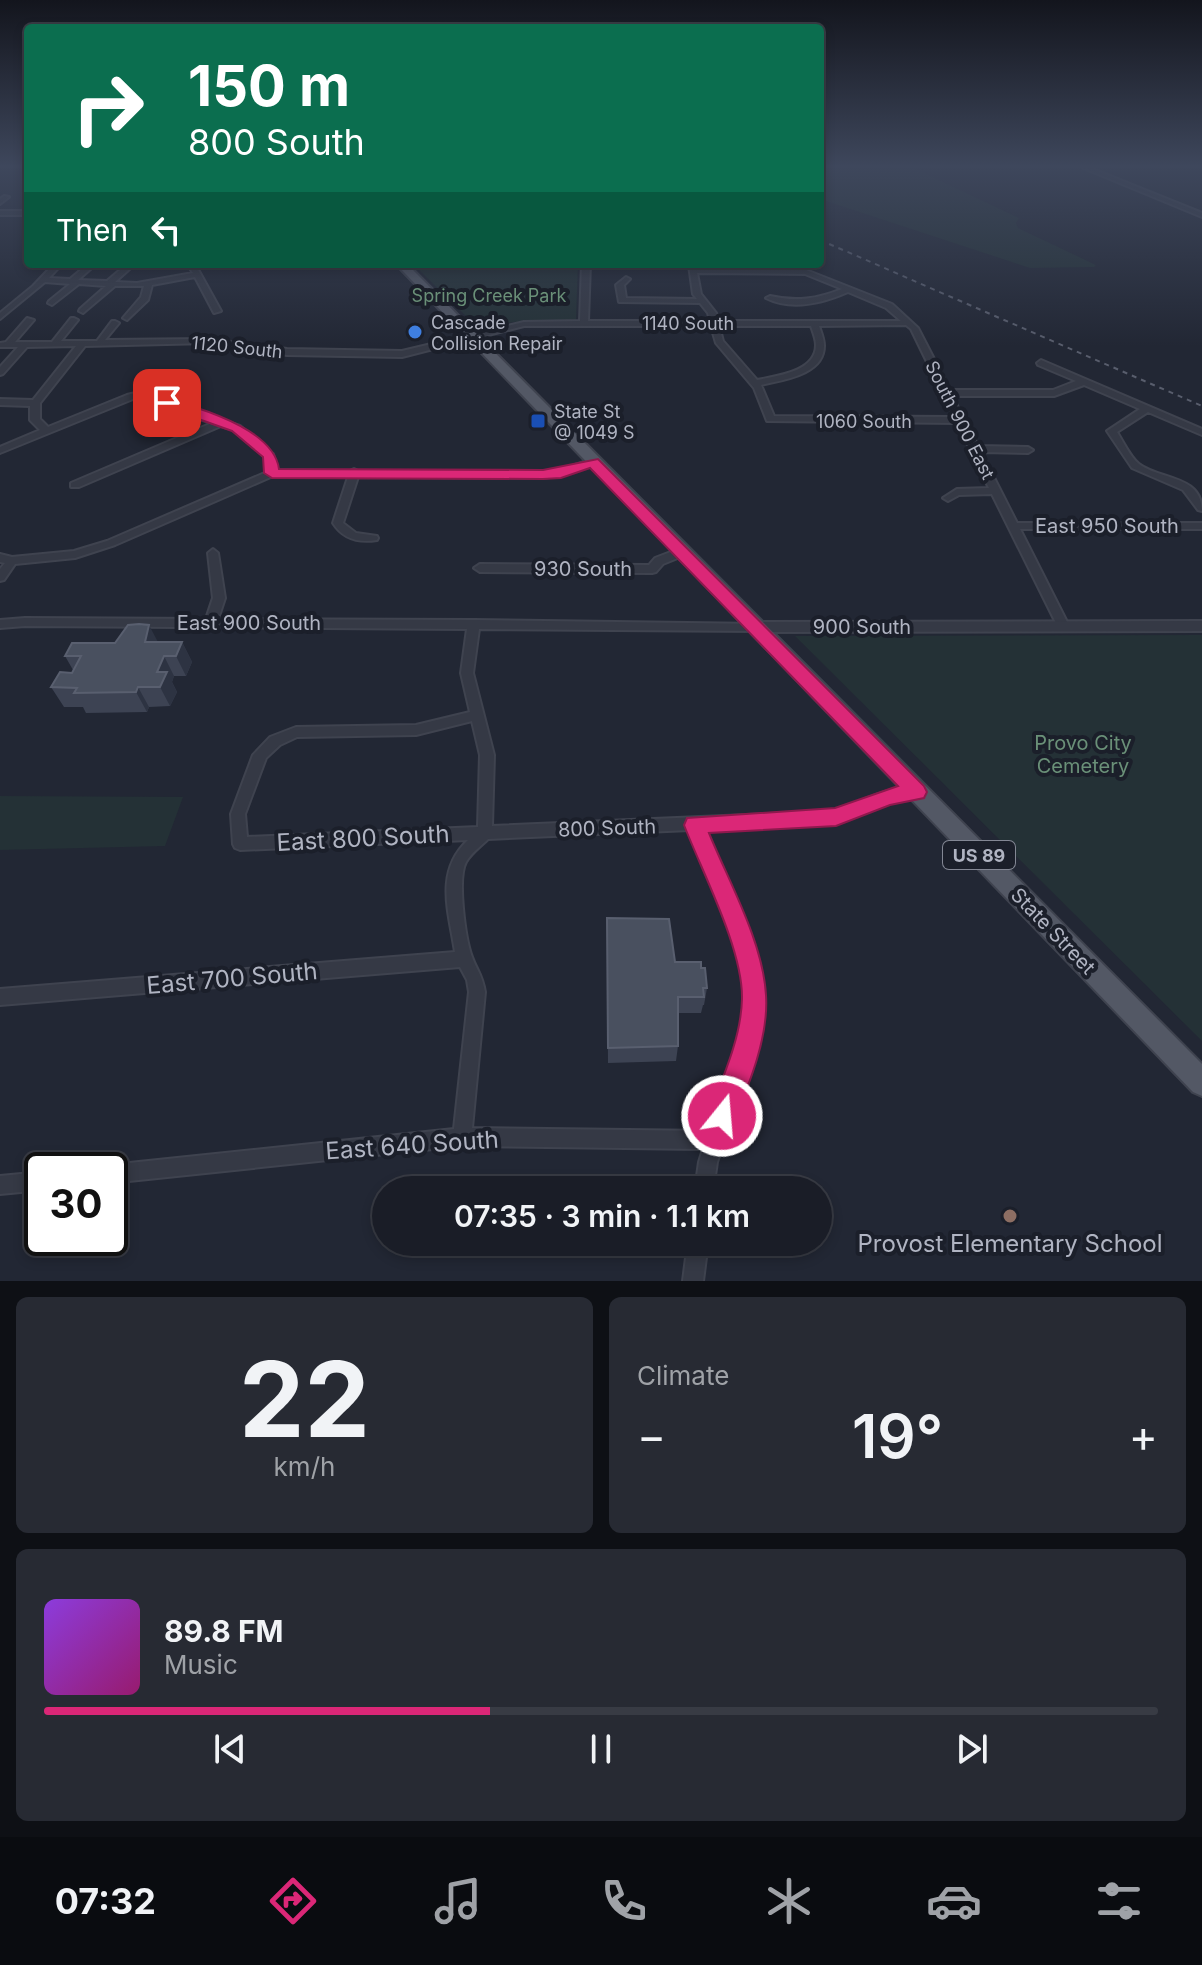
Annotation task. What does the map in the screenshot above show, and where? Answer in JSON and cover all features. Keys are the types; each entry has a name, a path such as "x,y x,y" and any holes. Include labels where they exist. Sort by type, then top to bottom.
{"main road":[{"name":"State Street","path":"405,268 1202,1083"}],"street":[{"path":"0,317 54,268"},
{"path":"52,303 88,268"},
{"path":"83,311 127,268"},
{"path":"193,268 217,311"},
{"path":"584,324 586,268"},
{"path":"693,268 697,294 710,309 723,347 755,383 804,369 817,358 820,347 815,323"},
{"name":"South 900 East","path":"781,268 802,271 896,310 914,328 1063,626"},
{"path":"44,280 148,284 196,275"},
{"path":"626,279 620,285 622,300 701,301"},
{"path":"127,318 145,298 148,284"},
{"path":"770,298 784,302 814,302 847,290"},
{"path":"4,345 30,320"},
{"path":"54,344 74,320"},
{"path":"100,342 115,323"},
{"name":"1140 South","path":"471,336 524,324 906,323"},
{"name":"1120 South","path":"4,345 208,341 287,352 402,354 471,336"},
{"path":"45,430 35,420 35,403 83,343"},
{"path":"0,372 24,345"},
{"path":"1041,363 1202,432"},
{"path":"945,393 1054,393 1085,381"},
{"name":"1060 South","path":"755,383 768,417 785,421 960,420"},
{"path":"0,450 130,397 152,392 178,409 237,428 270,456 272,473"},
{"path":"0,402 35,403"},
{"path":"1148,408 1112,431 1135,466 1187,488 1202,508"},
{"path":"75,485 222,422"},
{"path":"975,449 1028,450"},
{"path":"0,577 6,559 75,554 111,543 272,473 543,475 561,473 593,462"},
{"path":"354,472 338,523 343,532 357,538 373,538"},
{"path":"948,498 957,492 995,491"},
{"name":"East 950 South","path":"1013,526 1202,526"},
{"name":"930 South","path":"480,568 652,569 659,561 681,552"},
{"path":"211,623 219,598 213,553"},
{"name":"East 900 South","path":"0,616 25,622"},
{"name":"East 900 South","path":"0,624 474,624"},
{"path":"462,1137 477,992 475,978 464,959 454,881 463,854 485,833 487,755 467,673 474,624"},
{"name":"900 South","path":"474,624 1202,626"},
{"name":"East 800 South","path":"478,715 416,730 296,732 275,741 260,755 238,814 240,844 485,833"},
{"name":"800 South","path":"485,833 836,817 888,797 916,792"},
{"path":"695,825 747,953 754,999 748,1041 706,1176"},
{"name":"East 700 South","path":"0,997 464,959"},
{"name":"East 640 South","path":"128,1172 462,1137 715,1140"},
{"path":"0,1185 24,1183"},
{"path":"693,1281 696,1256"}],"green space":[{"path":"905,227 1018,227 1096,265 1030,268"},
{"name":"Spring Creek Park","path":"417,268 578,268 576,320 514,322 478,328"},
{"name":"Provo City Cemetery","path":"1202,635 1202,1041 795,636"},
{"path":"0,796 183,797 165,846 0,850"}],"building":[{"path":"128,625 149,625 145,642 182,642 176,656 164,656 157,672 167,672 160,687 138,687 136,692 74,693 77,688 51,687 60,672 72,673 81,656 65,656 72,643 115,643"},
{"path":"607,918 669,919 675,962 701,962 701,968 705,968 707,988 703,988 704,997 678,997 678,1046 608,1048"}],"railway":[{"path":"824,242 1202,406"}],"place":[{"name":"Cascade Collision Repair","path":"415,332"},
{"name":"State St @ 1049 S","path":"538,421"},
{"name":"Provost Elementary School","path":"1010,1216"}],"route":[{"path":"167,403 237,428 270,456 272,473 543,475 561,473 593,462 916,792 888,797 836,817 695,825 747,953 752,976 754,999 748,1041 722,1116"}]}
